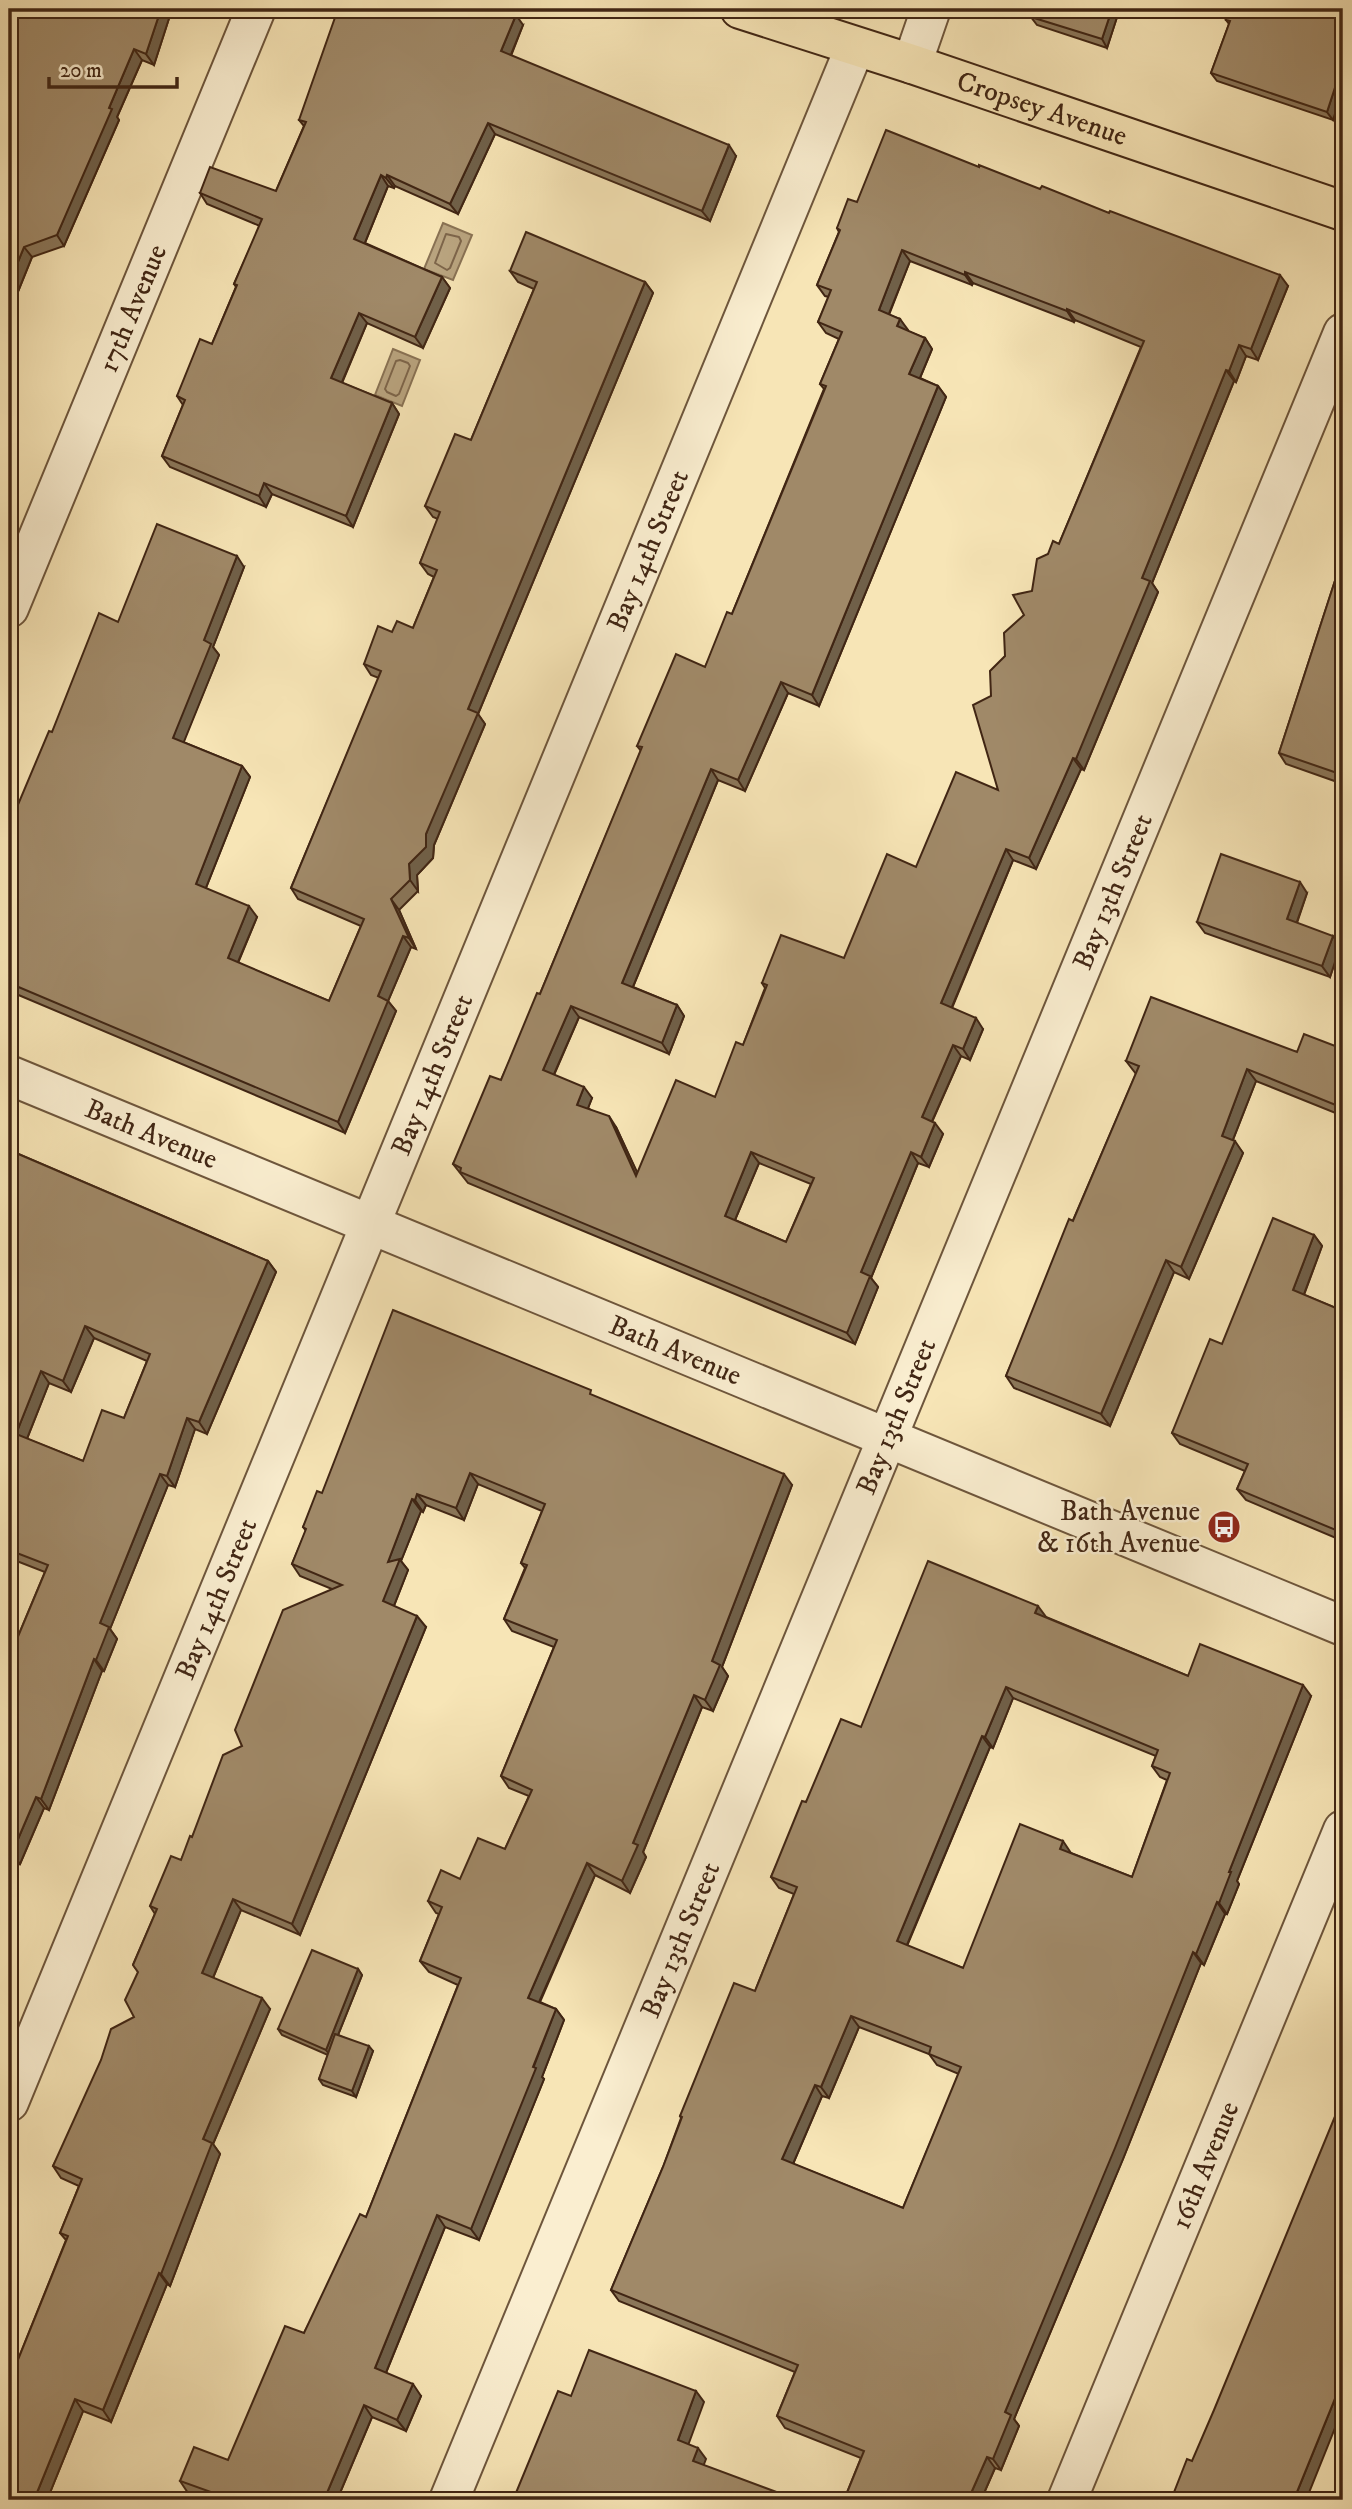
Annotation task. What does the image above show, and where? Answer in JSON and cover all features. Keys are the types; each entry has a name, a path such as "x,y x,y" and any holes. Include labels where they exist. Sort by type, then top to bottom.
{"main road":[{"name":"Cropsey Avenue","path":"740,9 912,64 1343,211"}],"street":[{"name":"17th Avenue","path":"9,608 256,9"},
{"path":"912,64 931,9"},
{"name":"Bay 14th Street","path":"9,2102 855,47"},
{"name":"Bay 13th Street","path":"449,2500 1343,333"},
{"name":"Bath Avenue","path":"9,1074 1343,1626"},
{"name":"16th Avenue","path":"1067,2500 1343,1830"}],"water":[{"path":"443,223 472,235 453,280 424,269"},
{"path":"393,349 420,360 402,406 375,395"}],"building":[{"path":"9,9 161,9 146,54 134,49 109,108 112,109 57,235 24,247 9,284 11,50"},
{"path":"338,9 502,9 516,15 501,51 729,145 702,211 488,123 450,204 387,175 386,178 381,175 354,239 442,277 415,337 359,313 331,378 392,403 346,516 264,483 259,496 162,456 185,400 177,396 200,339 212,344 262,219 200,193 210,167 276,191 306,122 299,120"},
{"path":"1034,9 1112,9 1102,39 1031,17"},
{"path":"1230,9 1343,9 1343,63 1327,112 1211,73 1230,21 1226,20"},
{"path":"886,130 979,167 1040,189 1042,186 1280,275 1251,349 1239,345 1229,371 1226,370 1142,578 1150,581 1076,759 1073,758 1029,858 1006,849 941,1003 976,1018 963,1049 953,1045 922,1117 935,1123 921,1157 911,1152 861,1272 870,1276 847,1333 460,1172 461,1168 453,1164 490,1076 501,1080 537,993 540,994 642,747 637,746 676,654 705,667 727,612 732,614 826,386 820,384 842,332 818,322 831,290 817,285 840,230 837,228 848,199 857,202","holes":["902,250 965,275 965,272 1067,309 1144,341 1059,544 1053,541 1048,554 1037,559 1032,591 1013,595 1024,615 1004,633 1005,656 990,671 991,696 973,705 998,790 956,772 916,867 887,854 844,958 781,935 762,983 767,985 743,1045 736,1042 715,1097 676,1080 636,1176 609,1116 577,1105 584,1087 543,1070 571,1006 662,1043 677,1005 622,983 711,769 738,780 781,682 812,695 938,386 909,374 925,338 897,326 900,319 879,310","751,1152 814,1178 786,1242 725,1216"]},
{"path":"526,232 645,282 468,709 478,713 426,834 426,847 409,864 410,880 391,899 409,938 403,936 378,996 388,1001 338,1122 9,983 9,826 49,731 52,732 99,613 118,622 157,524 237,556 204,640 211,644 173,738 242,766 196,884 249,906 228,958 329,1001 364,919 291,888 381,671 364,664 378,626 392,632 397,621 413,628 437,570 420,563 440,512 425,506 455,434 471,440 537,282 510,271"},
{"path":"1343,556 1343,775 1279,753"},
{"path":"1221,854 1300,882 1287,919 1333,936 1322,966 1197,922"},
{"path":"1151,997 1297,1052 1304,1034 1343,1049 1343,1108 1247,1069 1222,1136 1235,1141 1181,1267 1166,1260 1101,1414 1006,1376 1069,1219 1073,1221 1139,1066 1126,1061"},
{"path":"9,1150 268,1261 199,1422 187,1418 167,1476 160,1474 100,1623 109,1627 96,1660 94,1659 41,1799 36,1797 12,1853 9,1853 9,1658 48,1565 9,1550","holes":["85,1326 150,1354 124,1418 102,1410 83,1461 16,1434 41,1371 63,1381"]},
{"path":"1273,1218 1314,1235 1293,1290 1343,1311 1343,1533 1237,1489 1248,1464 1172,1433 1210,1339 1222,1344"},
{"path":"393,1310 591,1390 590,1394 784,1474 712,1661 720,1665 705,1700 694,1695 633,1843 638,1845 622,1881 587,1863 528,1998 556,2009 533,2067 536,2068 471,2229 437,2215 375,2368 413,2384 397,2420 364,2405 324,2500 233,2500 180,2481 194,2447 228,2460 285,2326 304,2333 360,2214 366,2217 461,1978 420,1961 442,1907 428,1901 441,1870 460,1879 478,1838 505,1849 532,1790 501,1776 557,1640 504,1619 527,1565 521,1563 545,1504 470,1473 456,1508 417,1494 415,1500 412,1499 388,1562 400,1559 383,1601 417,1616 292,1924 233,1899 202,1973 262,1998 203,2139 212,2143 161,2274 159,2273 103,2410 75,2399 34,2500 9,2500 9,2376 11,2377 68,2236 60,2233 82,2179 53,2166 101,2060 111,2029 134,2017 125,2000 138,1972 133,1965 157,1909 150,1906 171,1856 181,1860 223,1755 242,1746 235,1730 283,1610 342,1585 292,1564 317,1491 322,1493"},
{"path":"928,1561 1038,1606 1035,1613 1188,1676 1200,1644 1303,1685 1219,1903 1217,1902 1196,1954 1193,1952 1005,2412 1011,2415 993,2459 987,2457 968,2500 844,2500 864,2451 777,2416 798,2365 611,2290 663,2167 682,2117 680,2116 734,1983 755,1991 797,1887 771,1877 802,1801 806,1802 841,1719 861,1727","holes":["1006,1687 1158,1750 1152,1766 1170,1773 1132,1877 1060,1849 1063,1841 1020,1824 963,1968 897,1941 982,1736 985,1737","851,2016 931,2047 929,2054 961,2067 903,2208 782,2159 815,2085 821,2087"]},
{"path":"312,1950 358,1969 326,2050 278,2029"},
{"path":"335,2034 369,2046 352,2091 319,2079"},
{"path":"1343,2097 1343,2379 1297,2492 1308,2496 1307,2500 1171,2500 1187,2459 1192,2461 1214,2410"},
{"path":"589,2350 696,2391 678,2440 698,2448 693,2461 798,2500 513,2500 558,2391 571,2396"}],"place":[{"name":"Bath Avenue & 16th Avenue","path":"1224,1527"}]}
